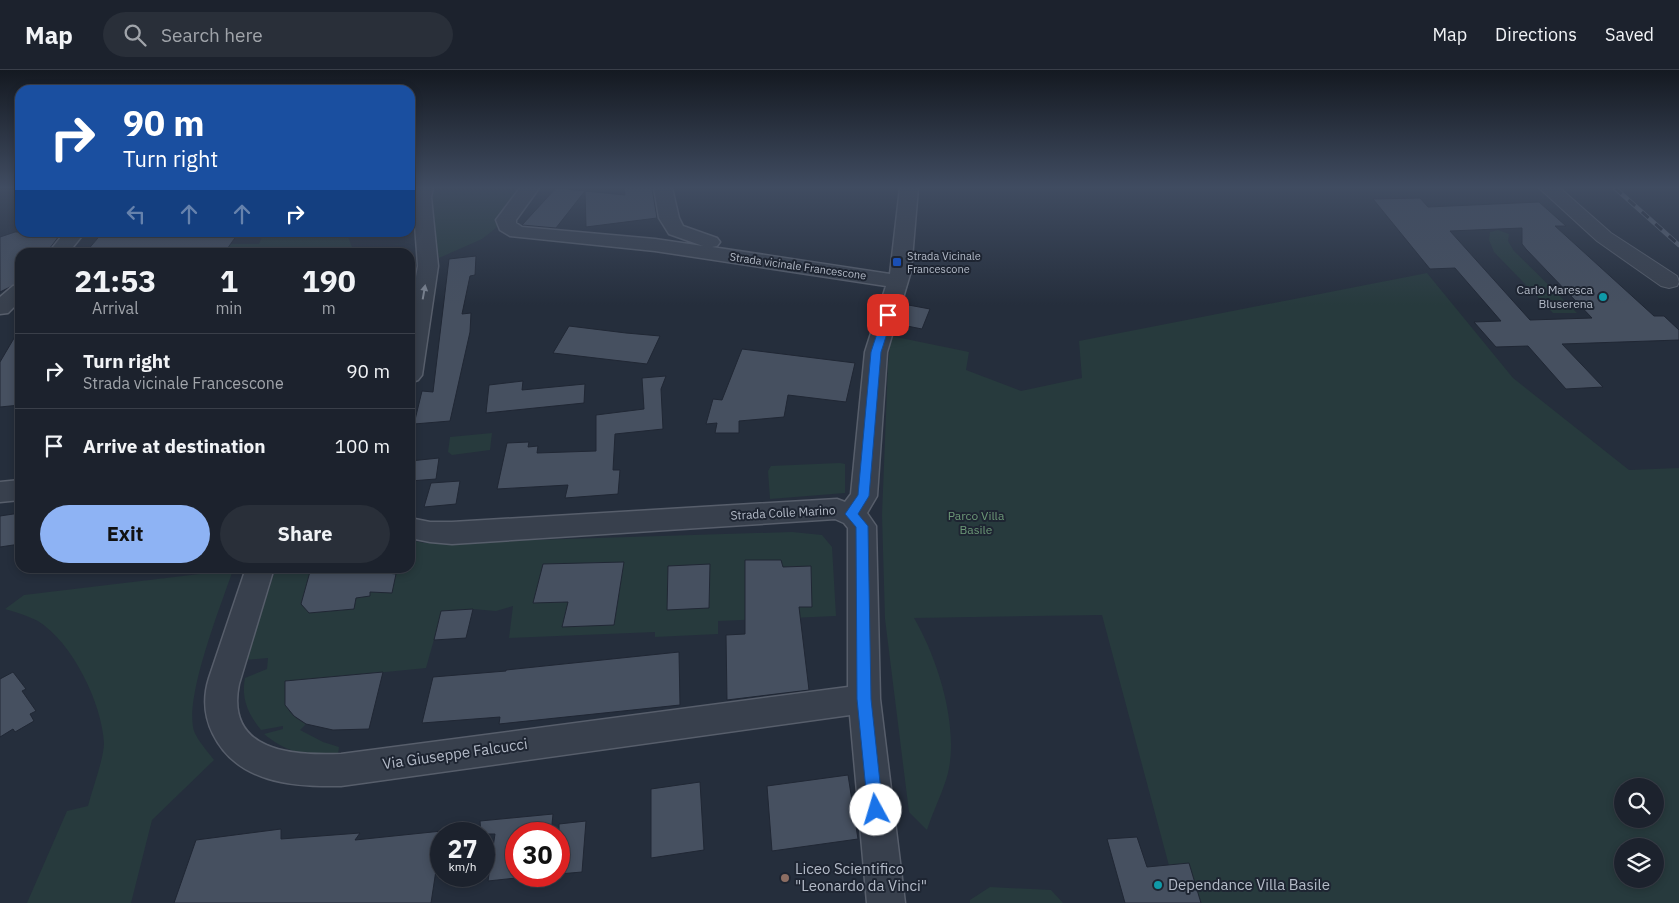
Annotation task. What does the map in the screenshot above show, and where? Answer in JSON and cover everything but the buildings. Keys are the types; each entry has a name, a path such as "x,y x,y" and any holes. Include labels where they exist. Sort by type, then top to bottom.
{"street":[{"path":"415,345 428,266 423,227"},
{"name":"Strada vicinale Francescone","path":"508,227 517,232 655,245 899,276"},
{"name":"Strada vicinale Francescone","path":"674,227 676,230 693,237 713,242 899,276"},
{"path":"851,514 864,496 876,352 899,276 905,227"},
{"path":"1592,227 1674,286"},
{"path":"1618,227 1674,286"},
{"path":"62,248 72,237"},
{"path":"1,313 15,296"},
{"path":"0,492 15,490"},
{"name":"Strada Colle Marino","path":"415,529 452,533 837,509 851,514 862,526 864,699 886,903"},
{"name":"Via Giuseppe Falcucci","path":"258,573 222,689 222,713 230,734 243,748 259,760 288,769 341,770 864,699"}],"green space":[{"path":"434,227 497,227 482,239 439,258"},
{"path":"1498,230 1509,234 1508,241 1514,251 1577,313 1553,313 1494,252 1489,240 1490,232"},
{"path":"262,237 348,237 352,248 226,248 230,244 259,244"},
{"name":"Parco Villa Basile","path":"1427,273 1513,378 1629,470 1679,468 1679,903 1179,903 1102,615 914,618 931,653 938,673 944,693 951,735 951,755 948,773 927,830 909,812 885,619 882,515 888,365 891,336 969,352 966,370 1021,391 1082,378 1079,341"},
{"path":"492,433 490,450 452,455 448,452 450,437"},
{"path":"845,464 845,493 770,499 768,471 771,466"},
{"path":"792,532 822,535 832,547 836,616 718,621 718,634 655,637 655,632 509,638 513,606 496,611 473,609 442,611 426,668 285,682 287,707 293,716 306,724 300,730 323,742 339,747 338,755 317,755 290,750 264,734 283,729 283,726 261,730 252,718 245,699 245,678 267,669 268,658 246,660 274,573 415,573 415,541 424,543 527,538 526,540"},
{"path":"208,573 232,573 205,651 194,697 192,716 194,731 214,760 152,820 131,903 27,903 67,811 88,806 100,765 104,743 98,710 91,692 73,658 62,643 38,621 5,609 24,595"},
{"path":"990,887 1051,890 1063,903 970,903 970,900"}],"railway":[{"path":"1659,227 1679,245"}],"place":[{"name":"Strada Vicinale Francescone","path":"897,262"},
{"name":"Carlo Maresca Bluserena","path":"1603,297"},
{"name":"Liceo Scientifico \"Leonardo da Vinci\"","path":"785,878"},
{"name":"Dependance Villa Basile","path":"1158,885"}],"route":[{"path":"876,810 864,699 862,526 857,518 851,514 864,496 876,352 888,315"}]}
